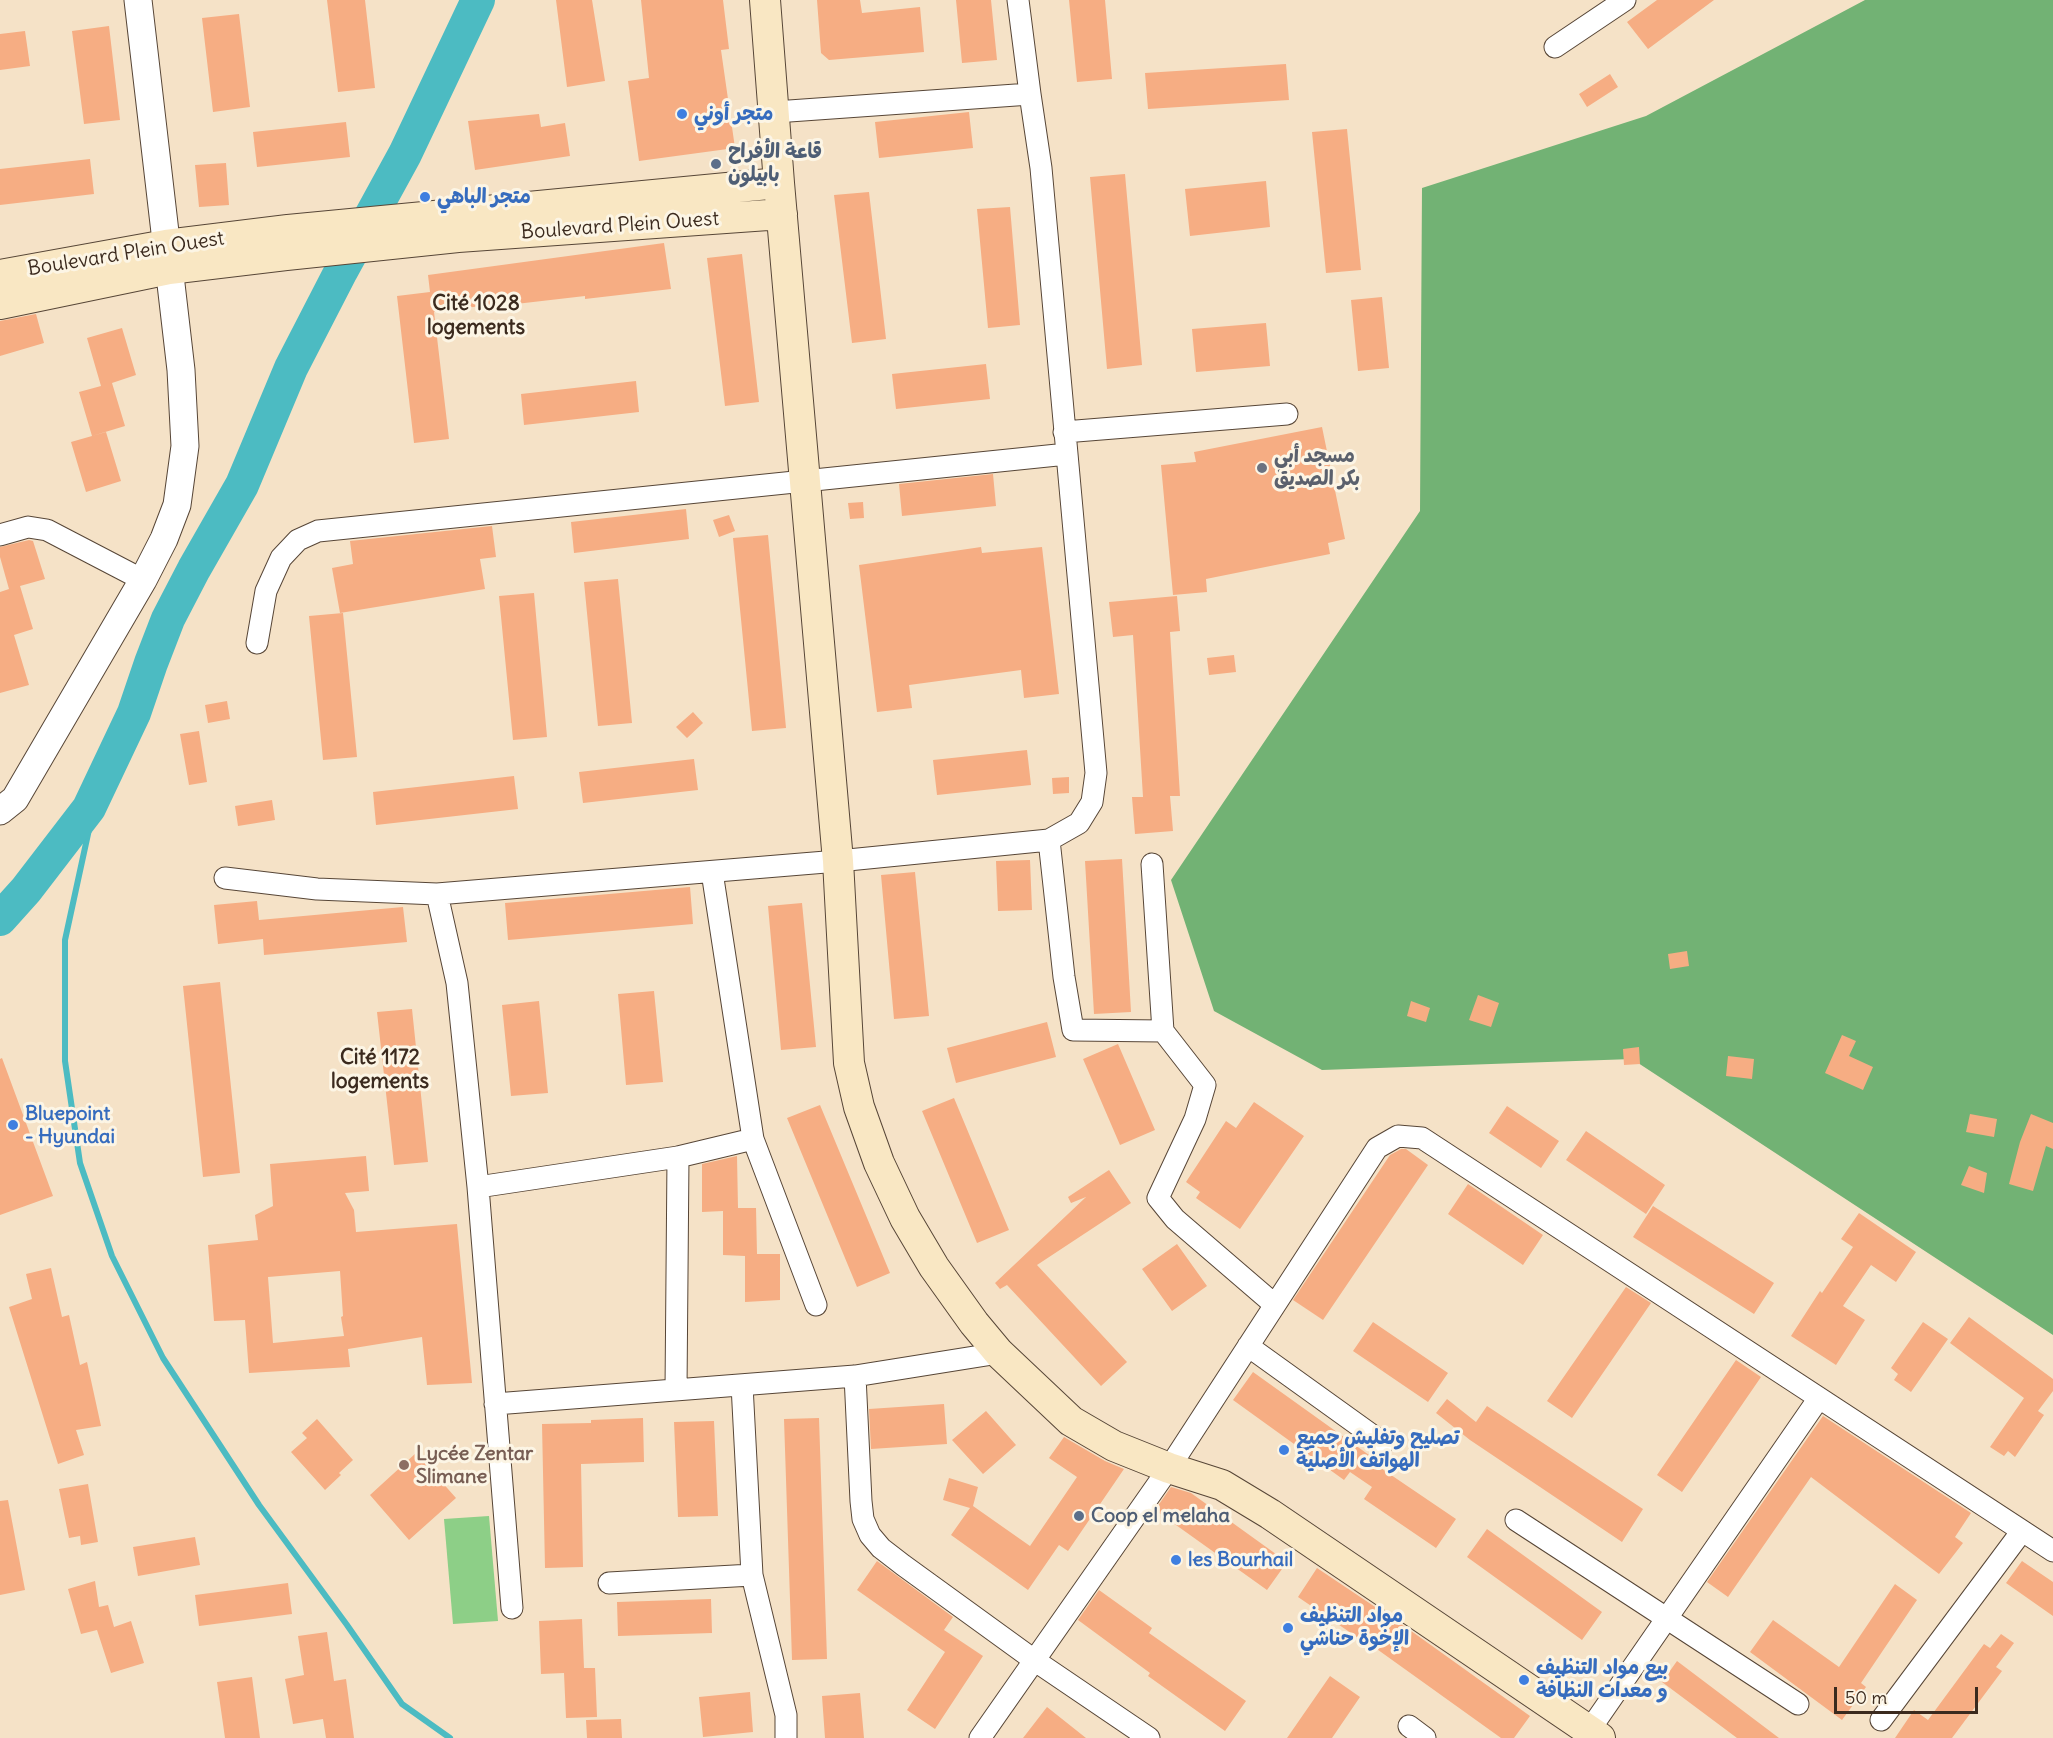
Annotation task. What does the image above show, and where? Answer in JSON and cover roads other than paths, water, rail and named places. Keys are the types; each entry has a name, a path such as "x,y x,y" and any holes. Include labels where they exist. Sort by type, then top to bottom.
{"main road":[{"path":"765,0 838,861 849,1063 860,1107 879,1163 905,1218 934,1268 974,1323 999,1353 1071,1421 1114,1446 1169,1468 1222,1485 1270,1514 1591,1736"},
{"path":"458,226 779,183"},
{"name":"Boulevard Plein Ouest","path":"0,275 287,242 458,226 782,214"},
{"name":"Boulevard Plein Ouest","path":"0,304 167,257"}],"street":[{"path":"0,811 15,799 143,580 164,539 177,505 185,446 181,370 138,0"},
{"path":"225,878 317,889 437,894 838,861 1049,840 1078,823 1092,802 1096,773 1042,178 1018,0"},
{"path":"1555,47 1625,0"},
{"path":"775,112 1030,94"},
{"path":"1065,432 1287,414"},
{"path":"258,644 266,591 281,558 298,540 318,531 1067,454"},
{"path":"0,535 28,527 47,530 143,580"},
{"path":"1049,840 1064,977 1073,1030 1163,1031"},
{"path":"1152,864 1163,1031 1205,1085 1195,1119 1158,1198 1175,1219 1275,1305"},
{"path":"712,872 753,1139 816,1305"},
{"path":"437,894 457,983 478,1187 512,1608"},
{"path":"980,1738 1169,1468 1377,1148 1398,1136 1422,1138 2053,1551"},
{"path":"478,1187 678,1156 753,1139"},
{"path":"676,1390 678,1156"},
{"path":"1248,1346 1383,1443"},
{"path":"495,1404 855,1376 999,1353"},
{"path":"855,1376 861,1501 863,1518 870,1535 881,1548 903,1565 1034,1660 1149,1738"},
{"path":"742,1384 752,1575 786,1715 786,1738"},
{"path":"1591,1736 1667,1619 1819,1398"},
{"path":"1516,1520 1798,1704"},
{"path":"1881,1720 2022,1531"},
{"path":"609,1583 752,1575"}],"waterway":[{"path":"0,919 26,890 89,808 134,713 168,619 242,485 291,368 405,154 478,0"},
{"path":"98,788 65,940 65,1061 80,1163 112,1256 163,1358 259,1505 402,1704 450,1738"}],"place":[{"name":"متجر أوني","path":"682,114"},
{"name":"قاعة الأفراح بابيلون","path":"716,164"},
{"name":"متجر الباهي","path":"425,197"},
{"name":"مسجد أبي بكر الصديق","path":"1262,468"},
{"name":"Bluepoint - Hyundai","path":"13,1125"},
{"name":"تصليح وتفليش جميع الهواتف الأصلية","path":"1284,1450"},
{"name":"Lycée Zentar Slimane","path":"404,1465"},
{"name":"Coop el melaha","path":"1079,1516"},
{"name":"les Bourhail","path":"1176,1560"},
{"name":"مواد التنظيف الإخوة حناشي","path":"1288,1628"},
{"name":"بيع مواد التنظيف و معدات النظافة","path":"1524,1680"}],"district":[{"name":"Cité 1028 logements","path":"476,316"},
{"name":"Cité 1172 logements","path":"380,1070"}]}
